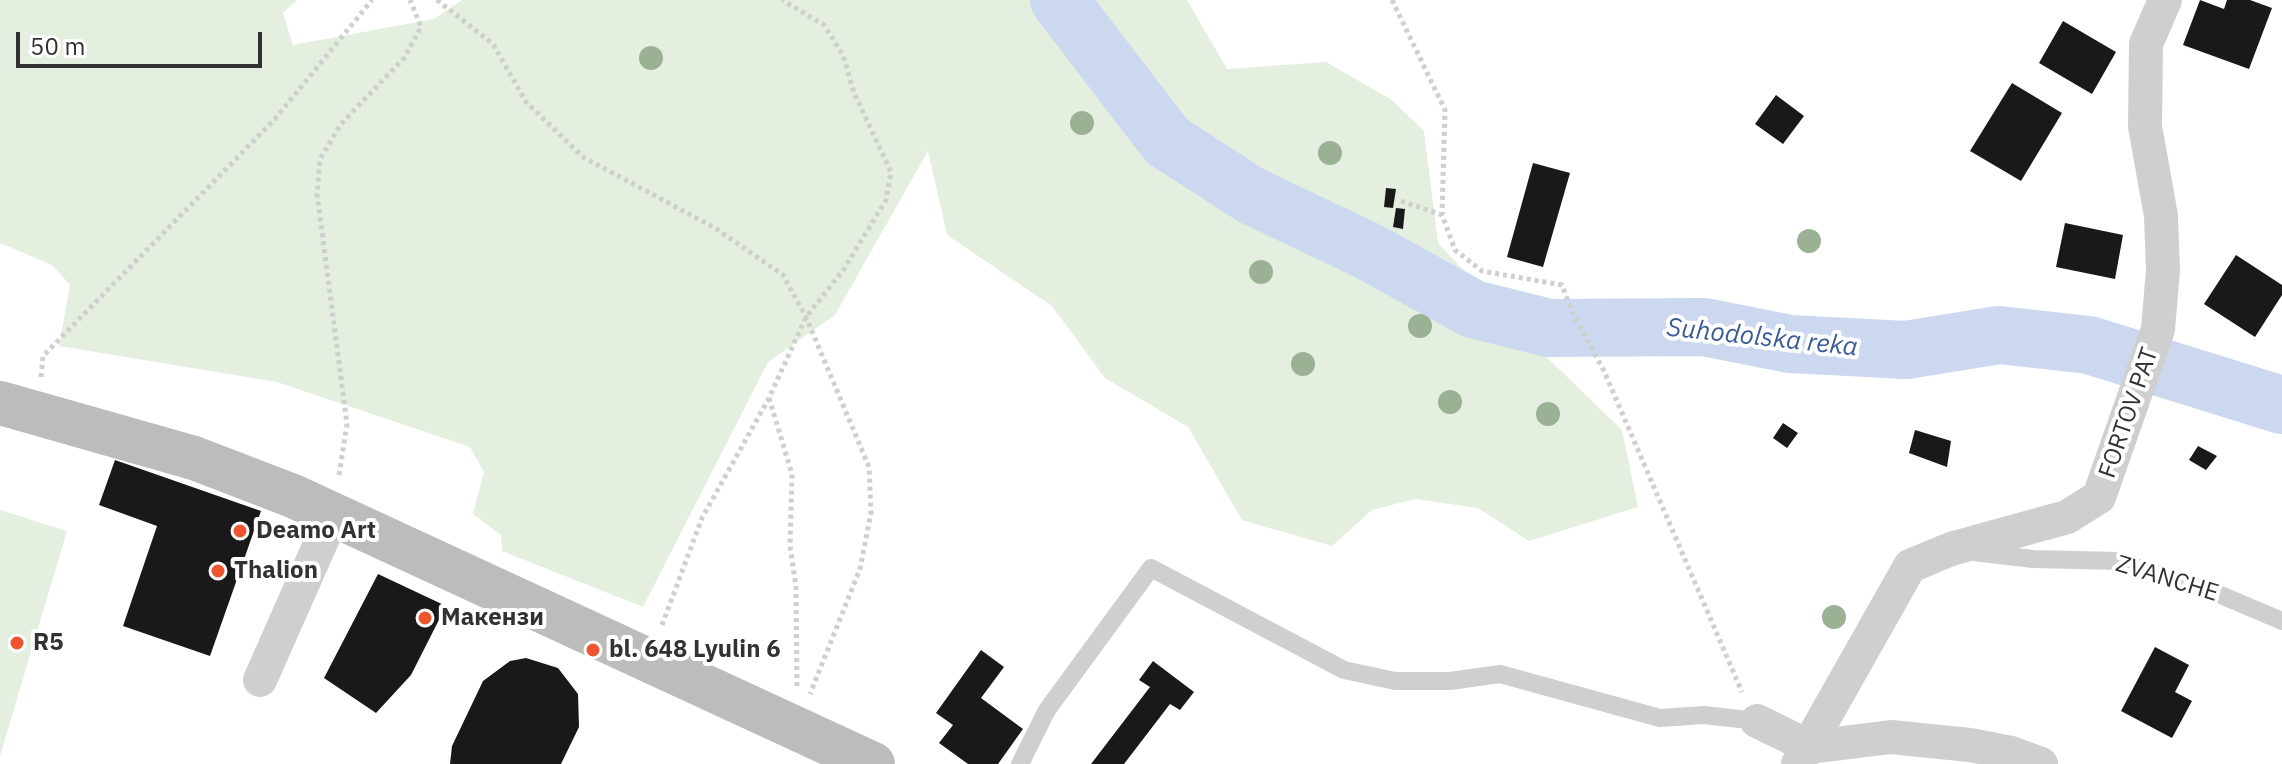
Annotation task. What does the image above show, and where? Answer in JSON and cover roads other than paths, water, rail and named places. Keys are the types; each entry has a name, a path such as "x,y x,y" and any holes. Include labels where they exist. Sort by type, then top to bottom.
{"main road":[{"path":"18,408 335,502 649,659 873,764"}],"street":[{"name":"FORTOV PAT","path":"1804,755 1910,566 1951,549 2067,517 2099,497 2158,329 2163,270 2161,216 2145,126 2146,44 2165,0"},
{"path":"260,680 335,502"},
{"path":"1757,721 1804,755 1891,737 1970,745 2011,753 2041,764"}],"lane":[{"name":"ZVANCHE","path":"1951,549 2033,559 2118,561 2216,593 2282,621"},
{"path":"1020,764 1047,710 1151,568 1344,670 1395,681 1450,681 1500,674 1660,718 1704,715 1757,721"}],"waterway":[{"name":"Suhodolska reka","path":"1059,0 1167,141 1252,196 1368,251 1473,309 1549,328 1704,327 1790,344 1906,350 1999,335 2089,345 2282,405"}],"place":[{"name":"Deamo Art","path":"240,531"},
{"name":"Thalion","path":"218,571"},
{"name":"Макензи","path":"425,618"},
{"name":"R5","path":"17,643"},
{"name":"bl. 648 Lyulin 6","path":"593,650"}]}
